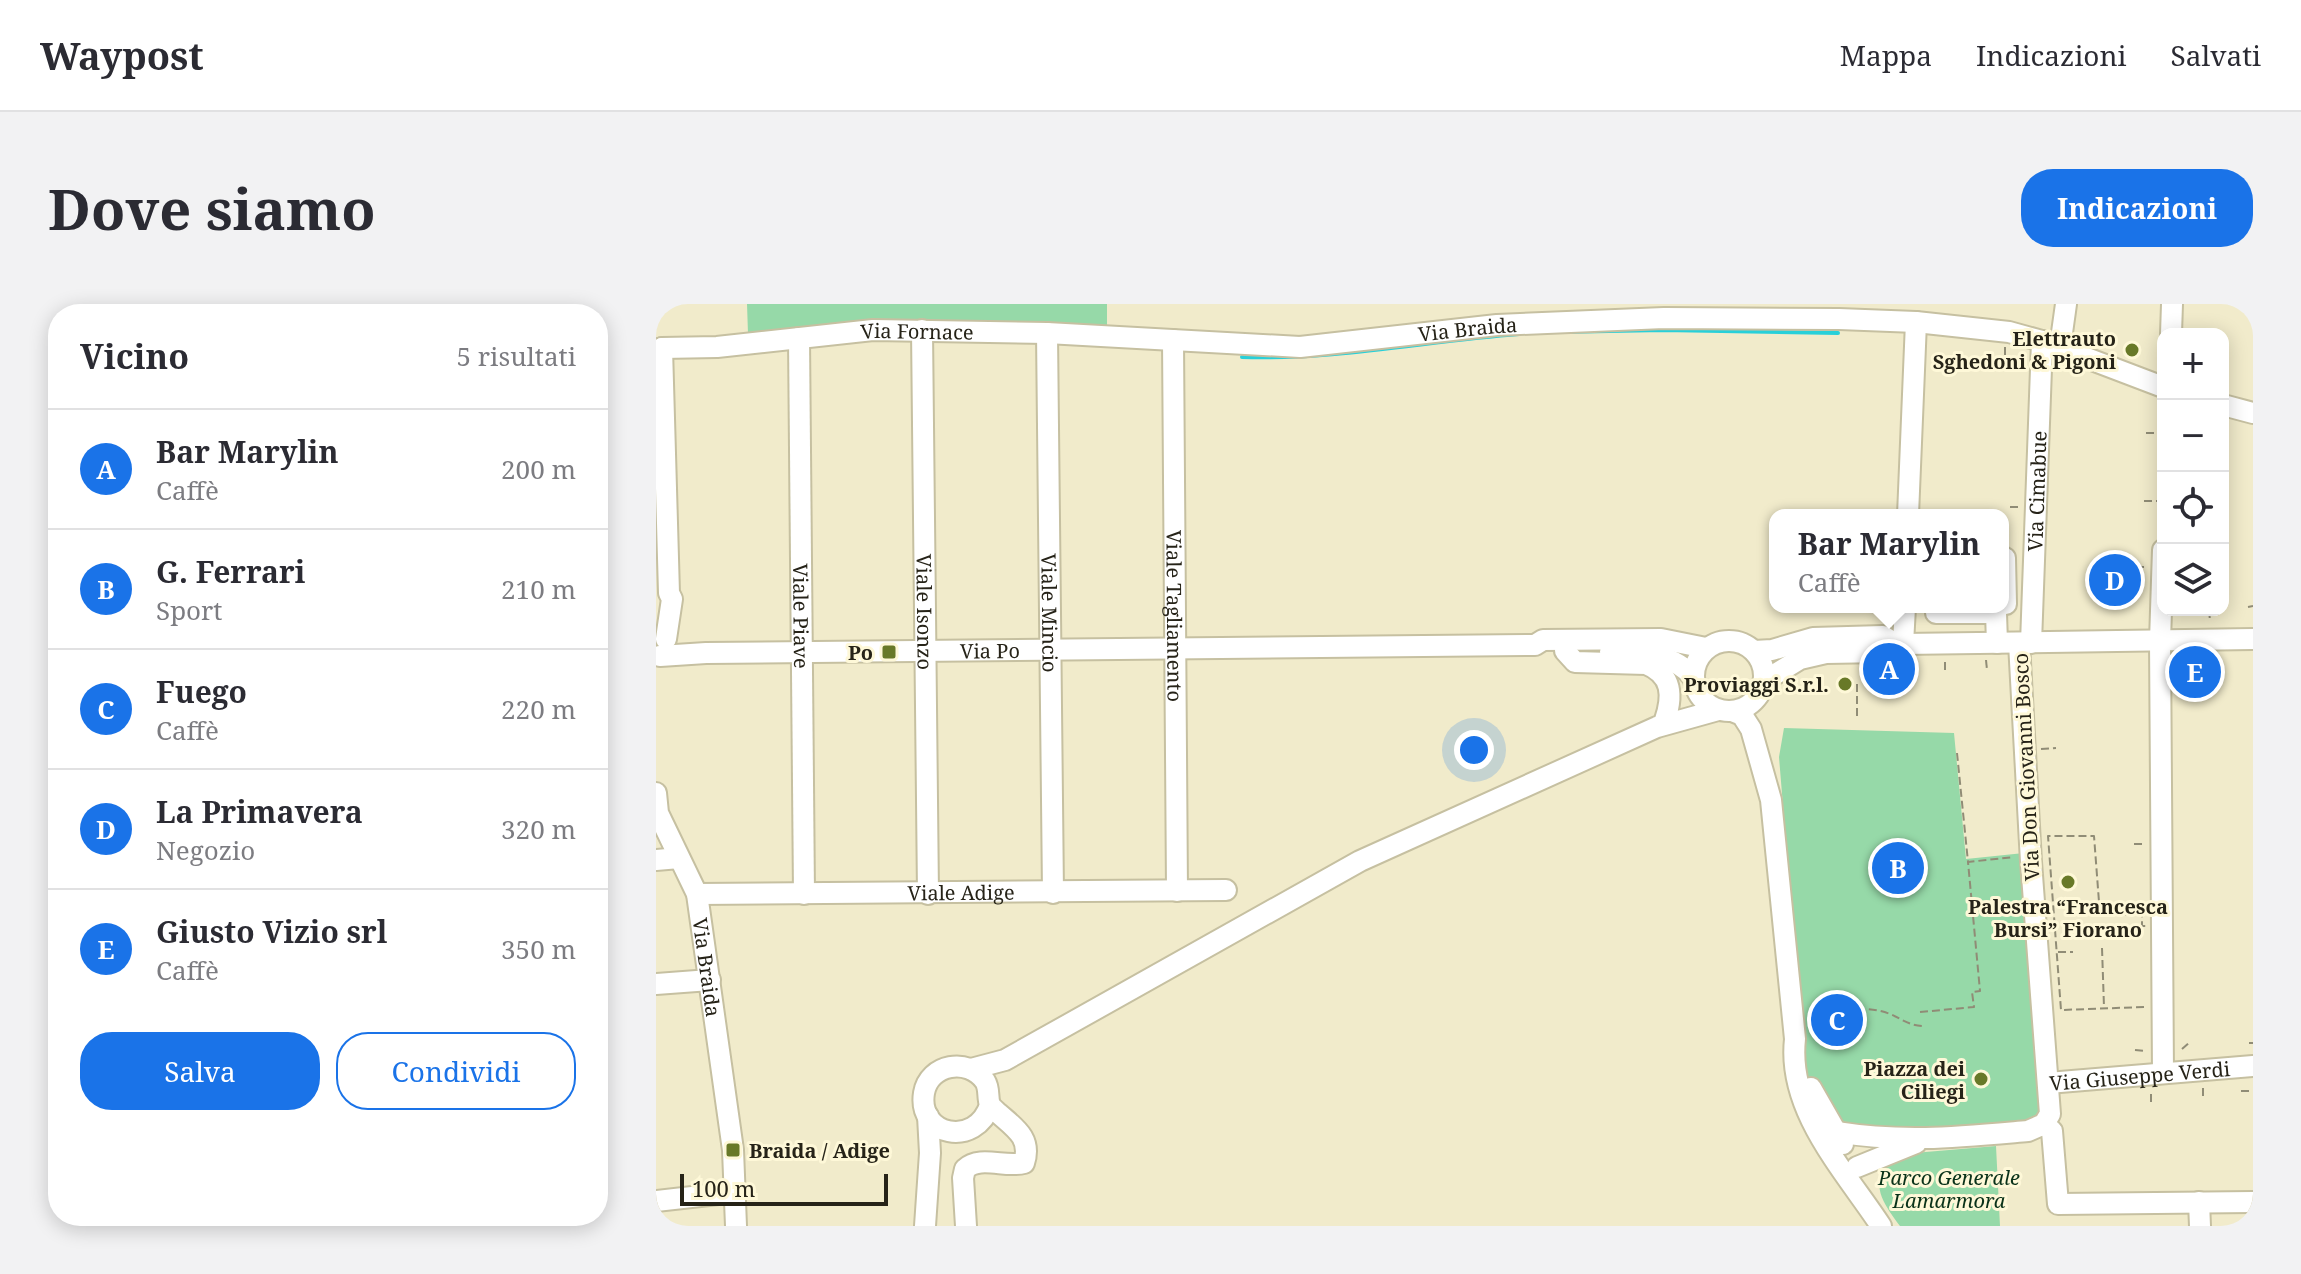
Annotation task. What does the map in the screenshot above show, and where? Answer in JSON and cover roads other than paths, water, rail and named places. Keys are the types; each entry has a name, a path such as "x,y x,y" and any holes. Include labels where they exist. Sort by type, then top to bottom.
{"street":[{"path":"1957,326 1959,304"},
{"name":"Via Cimabue","path":"2025,643 2051,344 2066,304"},
{"path":"2171,328 2172,304"},
{"name":"Via Braida","path":"1173,340 1300,347 1497,325 1664,311 1916,322 2009,332 2051,344 2157,385"},
{"path":"1908,509 1916,322"},
{"name":"Via Fornace","path":"659,346 717,347 873,330 1047,333 1173,340"},
{"name":"Viale Isonzo","path":"922,330 928,894"},
{"name":"Viale Mincio","path":"1047,333 1053,893"},
{"name":"Viale Piave","path":"799,338 804,894"},
{"name":"Viale Tagliamento","path":"1173,340 1177,891"},
{"path":"659,346 669,593 672,599 660,650"},
{"path":"2229,407 2253,413"},
{"path":"2009,558 2034,558"},
{"path":"656,616 669,593"},
{"path":"1899,644 1904,613"},
{"path":"1936,613 1940,653"},
{"path":"1991,651 1997,613"},
{"path":"2155,1072 2161,616"},
{"path":"1754,651 1772,650 1813,638 1883,636 1899,644 1940,653 1991,651 2025,643 2253,639"},
{"path":"1706,648 1661,639 1543,640 1535,645 1543,650 1649,653 1667,658 1688,670 1709,706 1742,715 1751,729 1770,794"},
{"path":"971,1069 1005,1060 1360,861 1661,723 1690,704 1695,684 1694,666 1706,648 1725,640 1746,644 1763,665 1760,690 1795,1039 1794,1073 1808,1112 1882,1226"},
{"name":"Via Don Giovanni Bosco","path":"2025,643 2048,1083"},
{"path":"1661,723 1741,709 1800,659 1826,653 1884,652 1899,644"},
{"name":"Via Po","path":"660,650 706,653 1535,645"},
{"path":"1565,651 1575,662 1646,664 1656,668 1667,678 1670,690 1670,705 1661,723"},
{"name":"Via Braida","path":"656,793 658,813 697,894 733,1150 736,1226"},
{"path":"656,860 679,858"},
{"name":"Viale Adige","path":"697,894 1226,890"},
{"path":"656,984 710,980"},
{"path":"1795,1039 1814,1097 1836,1132 1882,1226"},
{"path":"928,1116 942,1129 951,1132 976,1127 982,1121 1005,1060"},
{"path":"925,1226 930,1153 928,1116 923,1095 932,1076 951,1066 978,1073 989,1096 1019,1132 1028,1151 1024,1163 1014,1166 976,1162 965,1169 966,1226"},
{"name":"Via Giuseppe Verdi","path":"1836,1132 1877,1139 1923,1140 2028,1131 2044,1124 2050,1114 2048,1083 2253,1066"},
{"path":"1808,1112 1851,1162 1896,1226"},
{"path":"2044,1124 2052,1131 2058,1204 2253,1202"},
{"path":"976,1127 1019,1132"},
{"path":"930,1153 951,1132"},
{"path":"1851,1162 1877,1139"},
{"name":"Via Giuseppe Verdi","path":"1851,1162 1923,1140"},
{"path":"656,1201 736,1192"},
{"path":"2199,1202 2200,1226"}],"waterway":[{"path":"1555,332 1838,333"},
{"path":"1242,357 1312,356 1519,334"}],"place":[{"name":"Elettrauto Sghedoni & Pigoni","path":"2132,350"},
{"name":"La Primavera","path":"2115,580"},
{"name":"Po","path":"889,652"},
{"name":"Bar Marylin","path":"1889,669"},
{"name":"Giusto Vizio srl","path":"2195,672"},
{"name":"Proviaggi S.r.l.","path":"1845,684"},
{"name":"G. Ferrari","path":"1898,868"},
{"name":"Palestra “Francesca Bursi” Fiorano","path":"2068,882"},
{"name":"Fuego","path":"1837,1020"},
{"name":"Piazza dei Ciliegi","path":"1981,1079"},
{"name":"Braida / Adige","path":"733,1150"}],"park label":[{"name":"Parco Generale Lamarmora","path":"1949,1188"}]}
